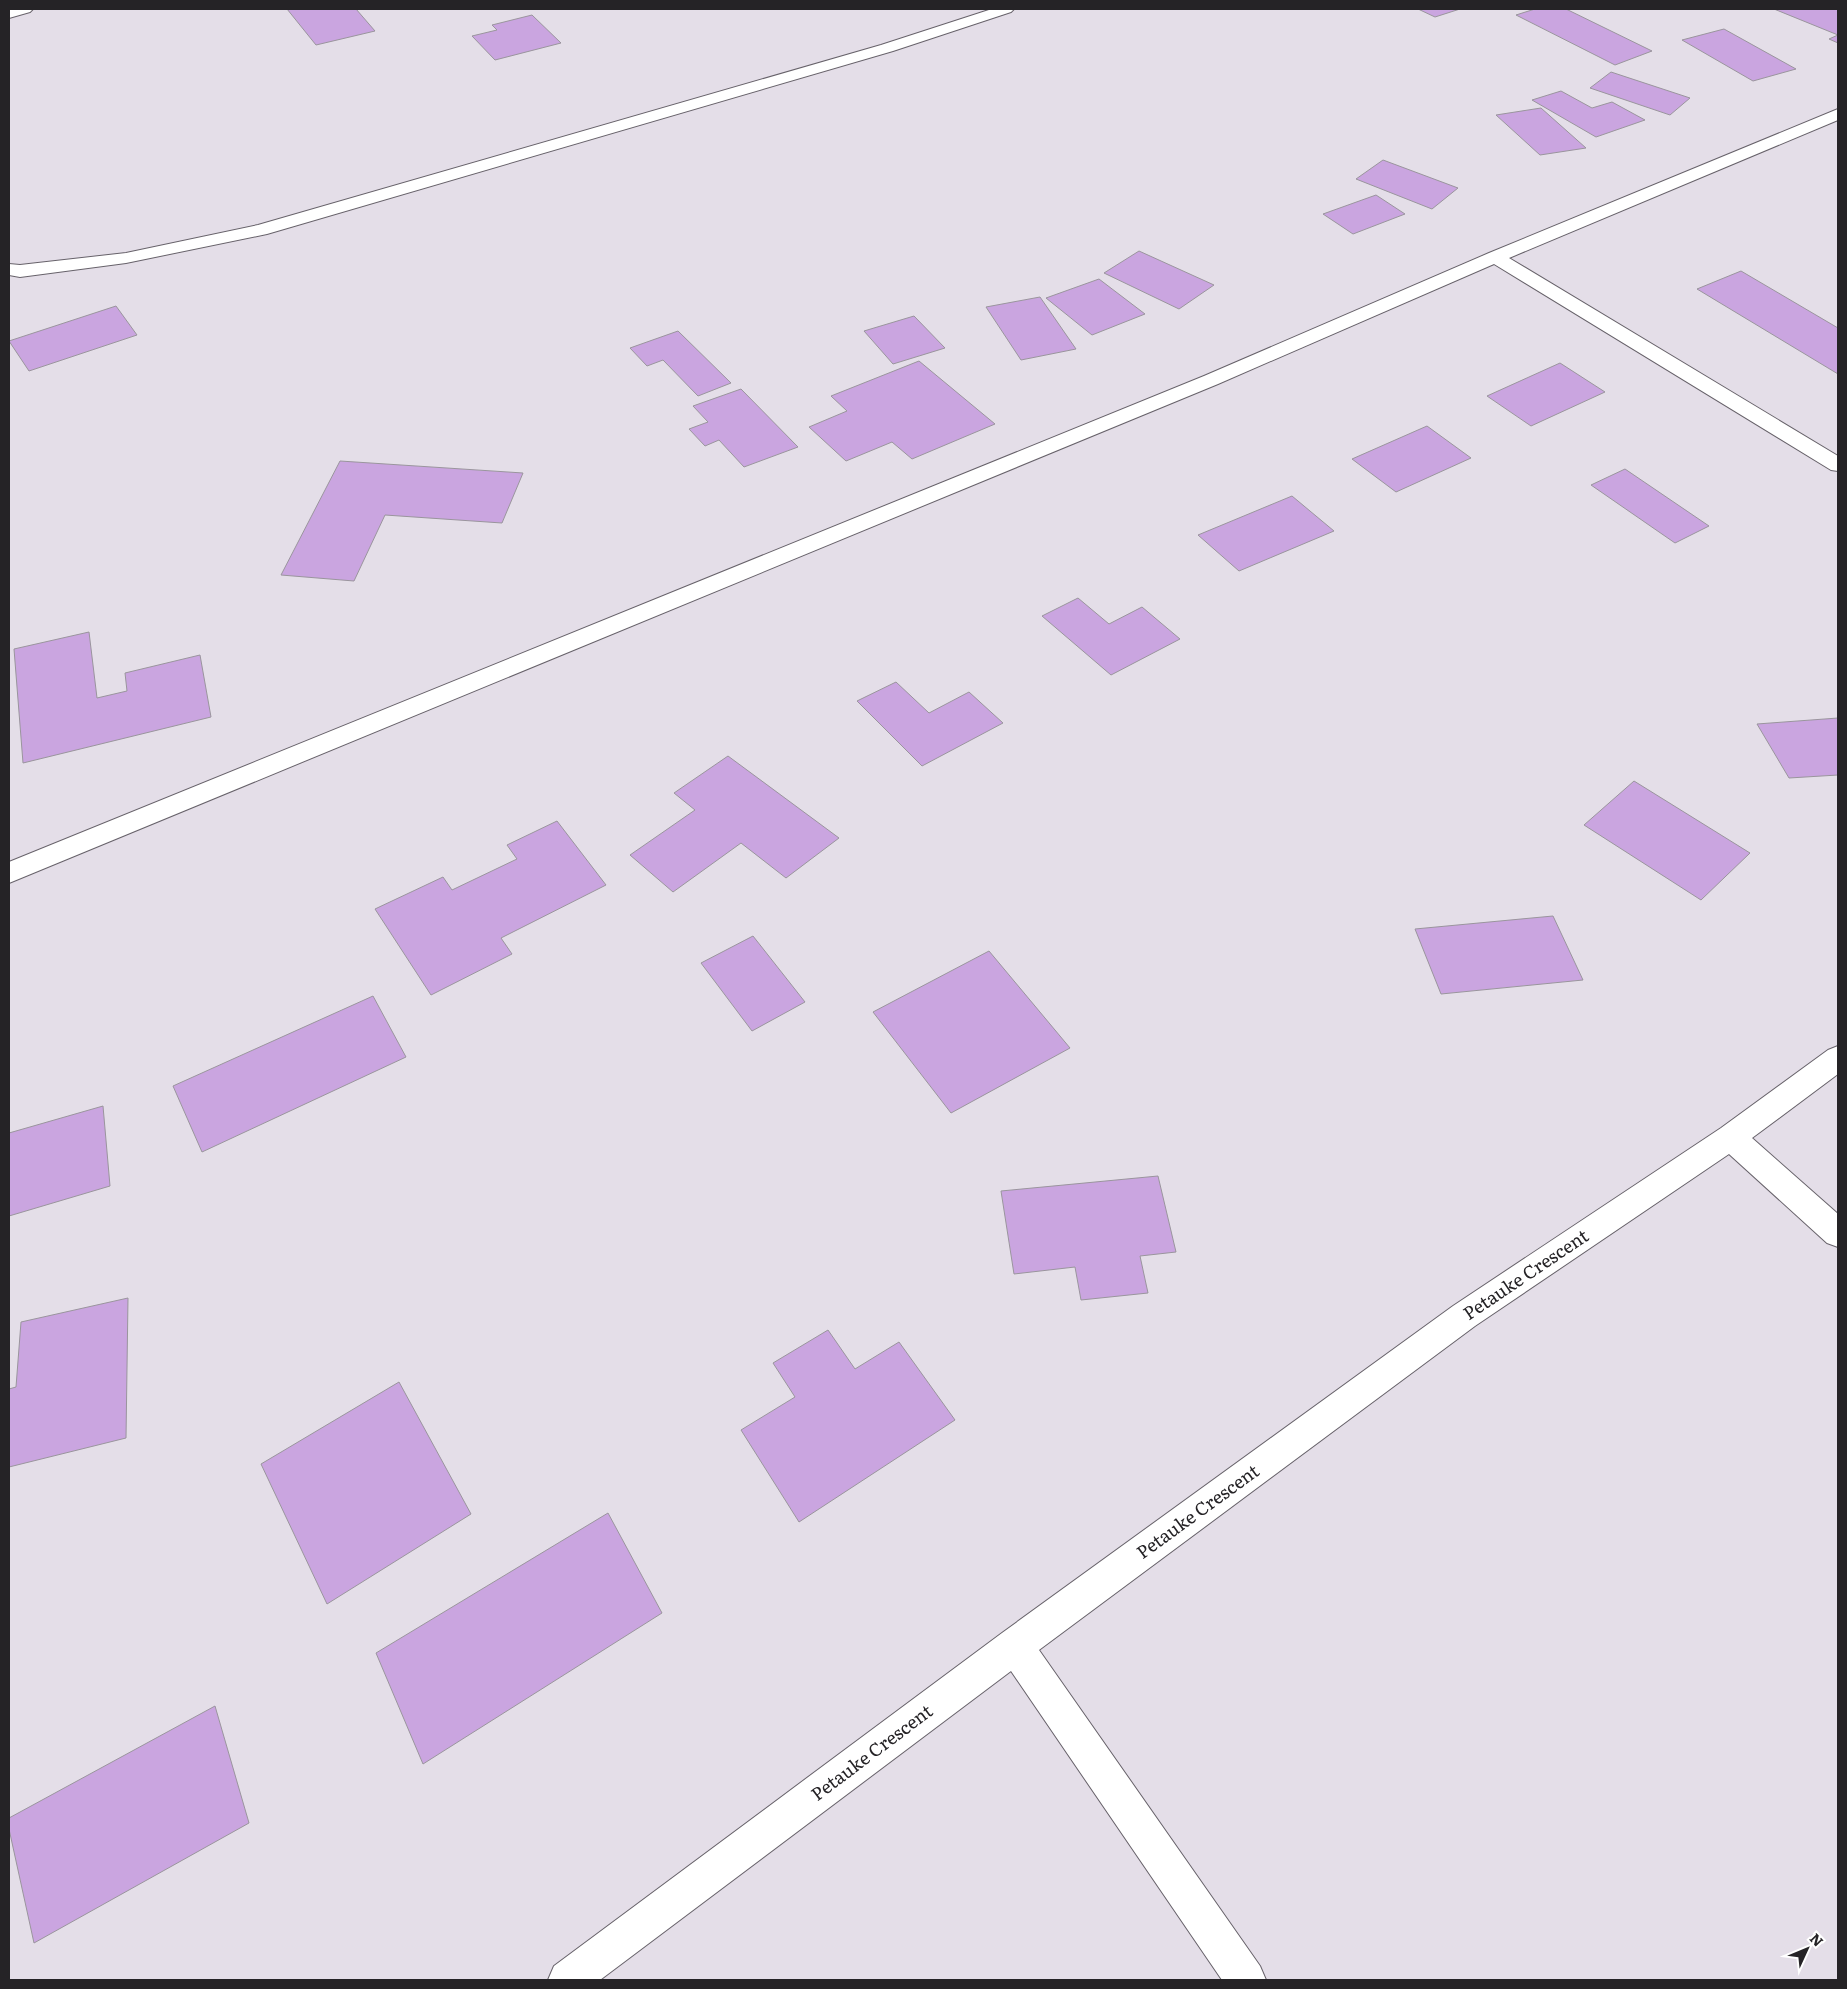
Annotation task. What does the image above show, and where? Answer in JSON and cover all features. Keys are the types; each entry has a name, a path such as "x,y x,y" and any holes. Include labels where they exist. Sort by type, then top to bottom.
{"street":[{"path":"9,13 25,9"},
{"path":"9,270 20,271 126,258 261,230 887,48 1006,9"},
{"path":"9,873 1211,380 1495,257 1838,114"},
{"path":"1495,257 1838,465"},
{"name":"Petauke Crescent","path":"568,1980 1015,1646 1464,1316 1731,1137 1838,1058"},
{"path":"1731,1137 1838,1233"},
{"path":"1015,1646 1246,1980"}],"building":[{"path":"287,9 356,9 375,31 316,45"},
{"path":"1418,9 1460,9 1435,17"},
{"path":"1535,9 1566,9 1652,51 1615,65 1516,15"},
{"path":"1774,9 1838,9 1838,35"},
{"path":"532,15 561,43 495,60 472,36 497,30 492,25"},
{"path":"1724,29 1796,69 1753,81 1682,40"},
{"path":"1838,35 1838,43 1829,39"},
{"path":"1611,72 1690,98 1670,115 1590,88"},
{"path":"1561,91 1592,108 1612,102 1645,120 1596,137 1532,100"},
{"path":"1541,108 1586,148 1540,155 1496,115"},
{"path":"1383,160 1458,188 1432,209 1356,179"},
{"path":"1376,195 1405,214 1353,234 1323,214"},
{"path":"1139,251 1214,285 1179,309 1104,273"},
{"path":"1741,271 1838,328 1838,374 1697,289"},
{"path":"1099,279 1145,314 1092,335 1046,298"},
{"path":"1040,297 1076,349 1021,360 986,307"},
{"path":"116,306 137,335 29,371 9,341"},
{"path":"914,316 945,348 893,364 864,331"},
{"path":"678,331 731,383 698,396 663,360 647,366 630,348"},
{"path":"919,361 995,424 912,459 892,442 846,461 809,427 847,411 831,396"},
{"path":"1560,363 1605,392 1531,426 1487,396"},
{"path":"741,389 798,447 744,467 719,440 705,446 689,429 708,422 693,406"},
{"path":"1427,426 1471,458 1396,492 1352,459"},
{"path":"340,461 523,473 502,523 385,515 354,581 281,575"},
{"path":"1625,469 1709,526 1675,543 1591,485"},
{"path":"1292,496 1334,531 1239,571 1198,535"},
{"path":"1078,598 1109,624 1142,607 1180,639 1111,675 1042,616"},
{"path":"89,632 97,698 127,691 125,673 200,655 211,717 23,763 14,649"},
{"path":"896,682 929,713 969,692 1003,723 922,766 857,701"},
{"path":"1838,718 1838,775 1789,778 1757,724"},
{"path":"728,756 839,838 786,878 741,843 673,892 630,855 695,810 674,793"},
{"path":"1634,781 1750,853 1701,900 1584,825"},
{"path":"557,821 606,885 501,938 512,954 431,995 375,909 443,877 452,890 517,859 507,845"},
{"path":"1553,916 1583,980 1441,994 1415,929"},
{"path":"753,936 805,1002 752,1031 701,963"},
{"path":"989,951 1070,1048 951,1113 873,1012"},
{"path":"373,996 406,1057 202,1152 173,1086"},
{"path":"103,1106 110,1186 9,1216 9,1133"},
{"path":"1158,1176 1176,1252 1140,1256 1148,1293 1081,1300 1075,1267 1014,1274 1001,1191"},
{"path":"128,1298 126,1438 9,1467 9,1389 16,1387 21,1322"},
{"path":"828,1330 855,1369 899,1342 955,1420 799,1522 741,1430 795,1397 773,1363"},
{"path":"399,1382 471,1514 327,1604 261,1464"},
{"path":"608,1513 662,1613 423,1764 376,1653"},
{"path":"215,1706 249,1823 34,1943 9,1829 9,1818"}]}
